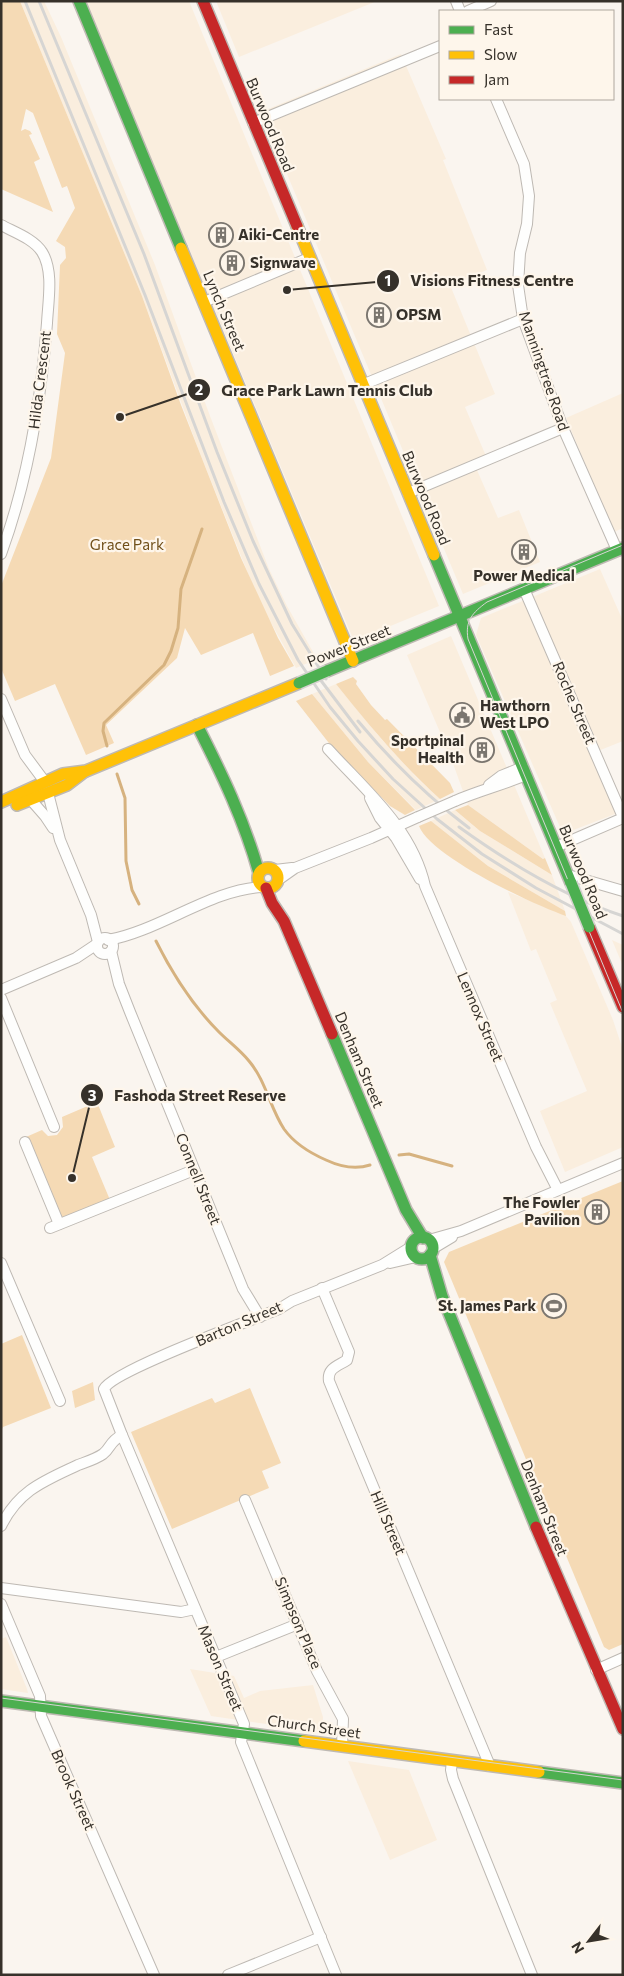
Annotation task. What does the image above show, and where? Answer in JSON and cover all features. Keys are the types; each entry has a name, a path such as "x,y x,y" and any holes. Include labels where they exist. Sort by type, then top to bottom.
{"main road":[{"name":"Lynch Street","path":"79,1 353,661"},
{"name":"Burwood Road","path":"203,1 623,1007"},
{"name":"Power Street","path":"1,802 30,794 46,787 67,785 86,770 460,618 620,549"},
{"name":"Denham Street","path":"201,724 268,879 596,1670 623,1729"},
{"name":"Power Street","path":"1,809 11,807 30,794"},
{"name":"Church Street","path":"1,1701 623,1783"}],"street":[{"path":"470,10 492,1"},
{"path":"253,123 439,46"},
{"name":"Manningtree Road","path":"496,100 524,164 529,196 527,224 520,253 518,285 523,319 563,428 620,549"},
{"name":"Hilda Crescent","path":"1,225 25,238 42,252 48,271 48,283 45,352 32,442 12,523 1,554"},
{"path":"204,302 310,258"},
{"path":"362,385 523,319"},
{"path":"408,493 563,428"},
{"name":"Roche Street","path":"524,589 623,817"},
{"path":"1,698 25,755 30,776 30,794"},
{"name":"Lennox Street","path":"328,749 364,789 380,803 425,886 554,1192"},
{"path":"25,755 46,787"},
{"path":"1,990 393,828 484,789 501,776 524,771"},
{"name":"Connell Street","path":"46,787 60,840 255,1319"},
{"name":"Connell Street","path":"30,794 60,840"},
{"path":"556,847 623,817"},
{"path":"569,879 623,890"},
{"path":"1,998 54,1127"},
{"path":"25,1142 54,1226 194,1170"},
{"name":"Barton Street","path":"104,1392 106,1384 131,1369 255,1319 322,1288 382,1265 623,1163"},
{"path":"1,1263 60,1401"},
{"name":"Hill Street","path":"322,1288 350,1352 347,1360 331,1370 328,1375 329,1381 490,1766"},
{"name":"Mason Street","path":"104,1392 244,1724 241,1742 336,1975"},
{"path":"1,1526 14,1504 31,1489 48,1478 102,1454 110,1443 122,1435"},
{"name":"Simpson Place","path":"245,1500 322,1681 344,1719 342,1746"},
{"path":"1,1588 181,1612 195,1609"},
{"name":"Brook Street","path":"1,1604 40,1696 41,1716 154,1975"},
{"path":"216,1657 298,1624"},
{"path":"596,1670 623,1658"},
{"path":"452,1761 453,1779 532,1975"},
{"path":"228,1975 321,1937"}],"shaded area":[{"path":"20,1 44,1 61,37 155,265 210,416 269,569 287,606 317,659 296,668 259,601 199,451 142,296"},
{"path":"85,1 189,1 439,606 354,641"},
{"path":"216,1 377,1 239,57"},
{"path":"401,54 446,159 443,160 487,270 450,285 495,394 465,407 486,456 473,461 498,518 519,510 540,562 463,594 261,112"},
{"path":"623,393 623,528 614,532 566,418"},
{"path":"600,569 623,621 623,741 598,751 623,811 563,834 476,635 481,618"},
{"path":"451,636 545,858 543,859 468,805 451,758 407,655"},
{"path":"336,684 382,740 418,779 440,799 416,810 368,762 312,694"},
{"path":"455,810 480,831 552,875 565,911 488,866 431,821"},
{"path":"508,892 565,915 571,922 613,1020 623,1050 623,1147 565,1172 540,1111 587,1091 550,1003 557,1000 536,949 531,951"},
{"path":"612,940 623,945 623,966"},
{"path":"6,1637 28,1693 1,1689 1,1639"},
{"path":"190,1669 234,1676 244,1698 260,1691 313,1685 323,1717 322,1732 211,1716"},
{"path":"348,1761 409,1770 437,1840 390,1860"}],"green space":[{"name":"Grace Park","path":"1,1 20,1 142,296 181,405 241,558 278,638 294,666 270,676 253,633 201,655 185,628 177,658 106,725 114,743 86,755 55,684 15,701 1,668 1,586 51,458 65,353 57,334 60,265 66,258 65,247 56,241 75,208 67,186 62,188 33,113 26,109 21,131 25,129 32,134 29,135 40,159 34,162 53,212 1,189"},
{"path":"353,677 371,705 450,783 454,792 440,799 386,744 336,684"},
{"path":"312,694 368,762 415,810 405,815 390,806 332,747 296,701"},
{"path":"468,805 543,859 545,858 552,875 480,831 455,810"},
{"path":"431,821 488,866 565,911 566,916 531,902 485,879 443,852 427,838 419,826"},
{"path":"97,1102 115,1147 92,1157 110,1200 60,1220 26,1137 42,1130 48,1136 57,1135 63,1127 62,1117"},
{"name":"St. James Park","path":"623,1181 623,1644 609,1650 604,1647 444,1262 449,1252"},
{"path":"22,1335 51,1408 3,1427 1,1431 1,1344"},
{"path":"93,1382 95,1400 75,1408 72,1391"},
{"path":"250,1388 281,1463 262,1471 269,1488 172,1529 131,1432 212,1398 215,1403"}],"waterway":[{"path":"107,746 103,731 104,723 164,665 171,651 178,628 181,589 202,529"},
{"path":"117,774 125,798 126,861 132,890 139,904"},
{"path":"156,941 176,978 209,1022 242,1053 255,1069 279,1121 288,1134 308,1151 332,1162 353,1167 370,1165"},
{"path":"399,1155 409,1154 452,1166"}],"tram line":[{"path":"623,545 487,602 471,618 467,633 623,1013"},
{"path":"1,1698 623,1780"}],"railway":[{"path":"25,1 145,295 224,502 259,584 298,660 330,707 358,741 393,779 437,819 482,854 536,888 623,934"},
{"path":"39,1 144,254 217,452 253,541 292,624 326,679"},
{"path":"316,674 360,732"},
{"path":"358,721 410,778 469,828"},
{"path":"459,827 517,866 558,889 623,916"}],"traffic: fast":[{"path":"79,1 181,248"},
{"path":"327,671 623,548"},
{"path":"434,555 571,883"},
{"path":"299,683 327,671"},
{"path":"197,725 232,798 259,873"},
{"path":"571,883 589,927"},
{"path":"332,1034 406,1210 423,1238"},
{"path":"422,1237 430,1240 433,1248 430,1256 422,1259 414,1256 411,1248 414,1240 422,1237"},
{"path":"430,1255 442,1296 536,1527"},
{"path":"1,1701 304,1741"},
{"path":"539,1772 623,1783"}],"traffic: slow":[{"path":"297,226 434,555"},
{"path":"181,248 353,661"},
{"path":"1,802 63,774 86,771 299,683"},
{"path":"17,805 67,785 84,772"},
{"path":"264,868 272,868 278,874 278,878 278,882 272,888 264,888 258,882 258,874 264,868"},
{"path":"304,1741 539,1772"}],"traffic: jam":[{"path":"203,1 297,226"},
{"path":"266,888 272,903 284,921 332,1034"},
{"path":"589,927 623,1007"},
{"path":"536,1527 623,1729"}],"place":[{"name":"Aiki-Centre","path":"221,235"},
{"name":"Signwave","path":"232,263"},
{"name":"Visions Fitness Centre","path":"287,290"},
{"name":"OPSM","path":"379,315"},
{"name":"Grace Park Lawn Tennis Club","path":"120,417"},
{"name":"Power Medical","path":"524,552"},
{"name":"Hawthorn West LPO","path":"462,715"},
{"name":"Sportpinal Health","path":"482,750"},
{"name":"Fashoda Street Reserve","path":"72,1178"},
{"name":"The Fowler Pavilion","path":"597,1212"},
{"name":"St. James Park","path":"554,1306"}]}
